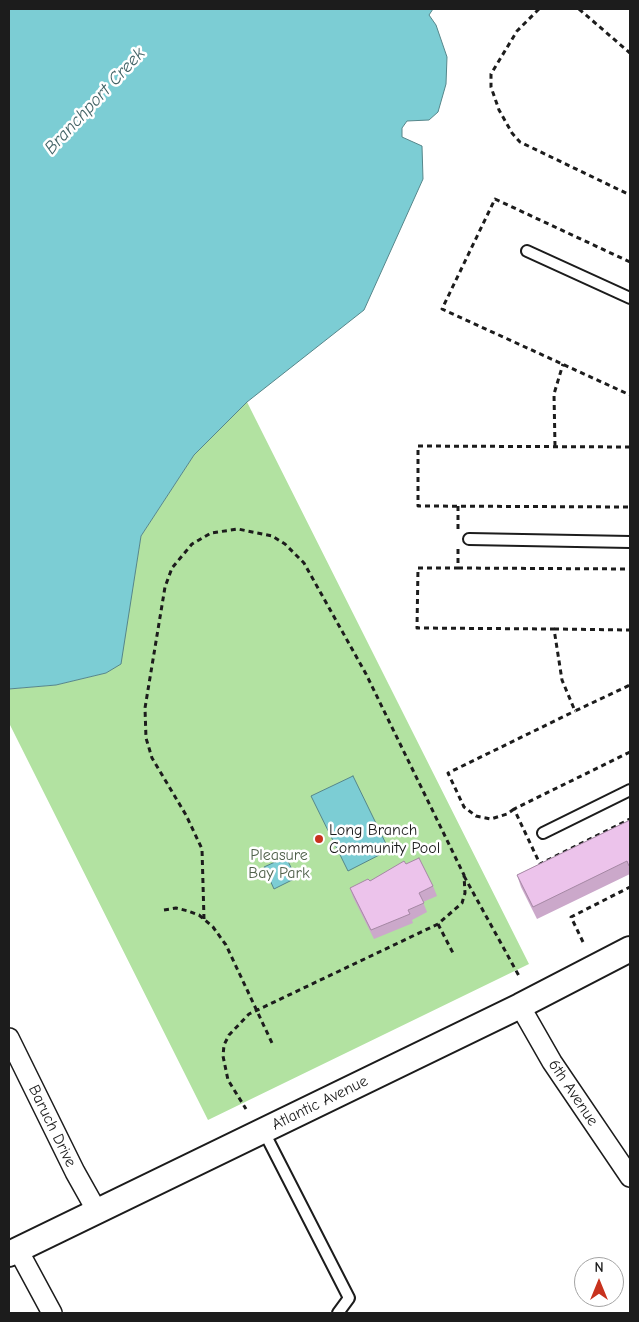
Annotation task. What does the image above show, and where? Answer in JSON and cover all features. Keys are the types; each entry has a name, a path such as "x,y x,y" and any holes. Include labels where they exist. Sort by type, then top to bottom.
{"street":[{"name":"Atlantic Avenue","path":"13,1252 98,1213 263,1130 520,1006 630,949"},
{"name":"6th Avenue","path":"520,1006 552,1062 630,1177"},
{"name":"Baruch Drive","path":"9,1038 75,1172 98,1213"},
{"path":"13,1252 52,1313"}],"lane":[{"path":"527,251 630,298"},
{"path":"469,540 630,542"},
{"path":"543,833 630,790"},
{"path":"263,1130 350,1298 338,1313"}],"path":[{"path":"539,9 517,31 491,74 491,87 499,110 520,142 630,195"},
{"path":"579,9 630,53"},
{"path":"630,262 495,199 442,308 630,395"},
{"path":"555,446 554,394 564,364"},
{"path":"630,447 418,446 418,506 630,507"},
{"path":"458,506 458,533"},
{"path":"204,919 202,849 186,815 152,758 146,738 145,718 167,577 177,559 192,544 223,530 238,529 272,536 296,553 304,563 366,674 464,875 519,976"},
{"path":"458,541 458,568"},
{"path":"630,569 418,568 417,628 630,630"},
{"path":"554,629 562,680 575,712"},
{"path":"514,809 507,814 491,819 476,816 464,807 448,773 630,685"},
{"path":"246,1109 228,1080 223,1056 224,1045 229,1035 255,1009 438,924 462,904 465,893 464,875"},
{"path":"583,942 571,917 630,887"},
{"path":"164,910 182,909 204,919 214,927 226,945 272,1043"},
{"path":"438,924 454,955"}],"green space":[{"name":"Pleasure Bay Park","path":"247,402 529,964 208,1120 9,723 9,689 56,685 106,673 120,664 141,536 194,455"}],"water":[{"name":"Branchport Creek","path":"9,9 433,9 429,15 436,25 447,57 446,84 438,112 429,120 407,121 402,128 402,137 422,146 423,179 364,310 247,402 194,455 141,536 121,664 106,673 56,685 9,689"},
{"path":"353,776 389,850 348,871 311,796"},
{"path":"286,857 296,878 274,889 264,867"}],"building":[{"path":"630,820 629,866 627,861 533,907 517,875"},
{"path":"419,858 433,886 419,893 424,903 408,910 410,914 371,930 350,888 368,879 370,881 404,861 406,864"}],"place":[{"name":"Long Branch Community Pool","path":"319,839"}]}
